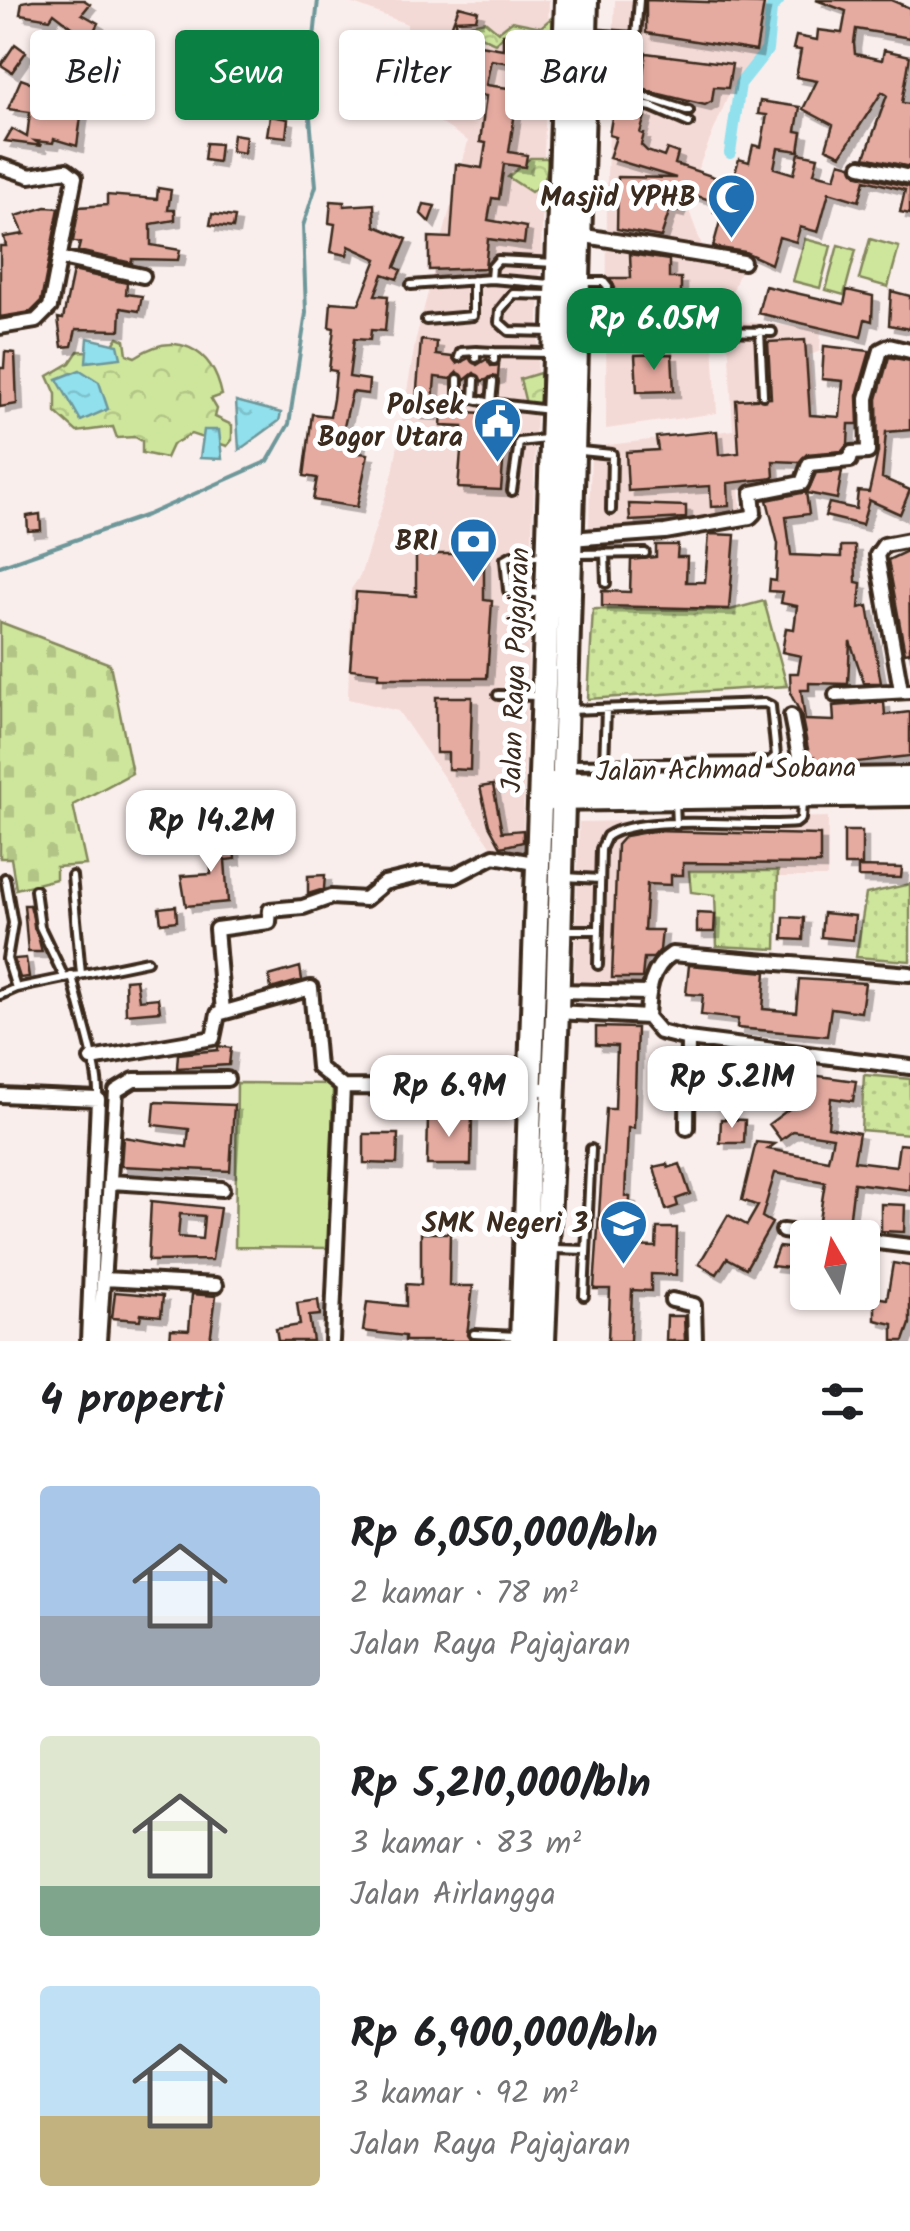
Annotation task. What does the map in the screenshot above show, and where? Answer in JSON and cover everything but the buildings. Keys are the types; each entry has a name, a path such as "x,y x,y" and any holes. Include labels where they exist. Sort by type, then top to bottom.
{"highway":[{"name":"Jalan Raya Pajajaran","path":"529,1339 544,1089 555,704 564,550 567,443 562,281 568,0"},
{"name":"Jalan Raya Pajajaran","path":"584,30 586,0"},
{"name":"Jalan Raya Pajajaran","path":"562,281 579,235 581,120"},
{"name":"Jalan Raya Pajajaran","path":"566,332 556,410 567,443"},
{"name":"Jalan Raya Pajajaran","path":"555,704 549,594 564,550"},
{"name":"Jalan Raya Pajajaran","path":"529,1339 548,1249 544,1089 558,1001 559,930 550,870"}],"main road":[{"name":"Jalan Achmad Sobana","path":"554,786 675,801 910,778"},
{"name":"Jalan Achmad Sobana","path":"554,786 910,794"}],"street":[{"path":"0,166 30,176 72,172 61,258 47,314 36,321 0,326"},
{"path":"860,166 910,177"},
{"path":"579,235 743,262"},
{"path":"61,258 142,276"},
{"path":"564,550 750,517 754,513 752,493 802,483 809,464 850,460 852,453 868,452 867,398 881,350 889,346 910,351"},
{"path":"836,695 906,691 877,554 884,546 910,540"},
{"path":"791,716 791,791"},
{"path":"223,1012 216,929 269,922 270,910 303,908 324,898 366,899 384,883 422,874 455,876 494,856 550,870"},
{"path":"910,974 672,954 657,968 648,993 647,1017 660,1032 688,1039 910,1067"},
{"path":"91,1059 214,1038 214,1017 223,1012 311,988 318,1067 342,1087 544,1089"},
{"path":"558,1001 598,992 648,993"},
{"path":"598,992 600,1014"},
{"path":"558,1001 600,1014 647,1017"},
{"path":"688,1039 688,1128"},
{"path":"98,1341 114,1098 120,1085 134,1080 226,1079"},
{"path":"332,1341 342,1087"},
{"path":"0,1095 98,1100 88,1341"},
{"path":"111,1182 222,1189"},
{"path":"782,1231 790,1232"},
{"path":"880,1242 910,1246"},
{"path":"104,1279 216,1285"},
{"path":"672,1300 694,1305 695,1341"}],"lane":[{"path":"637,30 639,0"},
{"path":"643,96 689,111"},
{"path":"643,104 689,123"},
{"path":"491,279 492,267 498,260 562,281"},
{"path":"411,286 491,279 600,282 608,287 606,310 566,332 494,356 461,352 459,357"},
{"path":"426,320 473,316 473,280"},
{"path":"562,281 513,294 504,303 499,318 505,330 772,332"},
{"path":"760,332 763,395"},
{"path":"458,379 458,393 474,399 556,410"},
{"path":"474,399 475,380"},
{"path":"491,403 492,382"},
{"path":"512,491 518,442 567,443 612,454 611,510"},
{"path":"549,594 508,590 505,560 512,555 564,550 645,553"},
{"path":"605,554 606,583"},
{"path":"498,695 606,710 766,703 771,706 776,756 769,762 604,764 554,786"},
{"path":"604,764 606,710"},
{"path":"598,965 603,843 614,832 676,825 796,823 801,819 791,791"},
{"path":"675,801 676,825"},
{"path":"550,870 600,879"},
{"path":"72,876 72,975 98,1074 98,1100"},
{"path":"6,878 13,924 7,959 16,988"},
{"path":"35,890 40,927 72,975"},
{"path":"559,930 598,930"},
{"path":"0,996 16,988 147,961"},
{"path":"584,1296 591,1149"},
{"path":"548,1249 586,1250"},
{"path":"479,1336 529,1339"}],"shaded area":[{"path":"343,0 549,0 548,30 505,30 505,120 545,120 522,858 503,863 398,711 348,699 351,589 360,576 393,473 416,338 468,141 436,120 485,120 485,30 407,30 407,24"},
{"path":"615,0 775,0 770,48 731,89 685,200 704,251 748,250 713,343 717,413 606,429 609,120 643,120 643,30 614,30"},
{"path":"727,320 821,329 820,351 810,355 814,404 806,407 778,446 779,483 739,488 741,511 671,530 589,528 591,447 733,430"},
{"path":"828,817 827,877 654,877 646,986 574,984 579,822"}],"green space":[{"path":"555,15 555,30 511,28 495,43 485,38 485,30 474,30 471,24 485,21 498,32 512,21 541,27"},
{"path":"555,157 553,220 543,212 548,167 544,182 531,192 508,177 530,158 547,158 549,162"},
{"path":"805,239 831,246 820,288 793,281"},
{"path":"870,239 899,247 888,287 859,279"},
{"path":"838,245 856,250 844,295 826,290"},
{"path":"118,337 125,340 127,354 135,357 164,345 190,348 201,355 217,378 222,395 211,399 217,409 215,417 232,425 232,440 227,446 191,434 172,445 166,458 142,453 142,441 135,437 117,438 113,427 77,432 56,413 56,394 48,376 70,363 78,351 108,352"},
{"path":"540,373 541,401 535,406 526,404 520,379"},
{"path":"764,601 787,686 588,699 593,609 730,610"},
{"path":"0,622 110,664 132,773 73,805 86,865 56,867 56,879 16,889 11,858 0,858"},
{"path":"689,871 778,871 776,949 717,946 715,895 691,892"},
{"path":"910,884 910,961 856,957 866,894"},
{"path":"864,1075 910,1079 910,1134 861,1130"},
{"path":"237,1083 333,1084 330,1248 235,1247"}],"water":[{"path":"88,338 118,345 121,358 86,362"},
{"path":"80,370 99,382 108,409 81,421 57,379"},
{"path":"236,401 281,413 279,421 239,450"},
{"path":"204,430 219,430 222,459 200,458"}],"waterway":[{"path":"0,566 147,515 268,461 289,424 306,313 303,226 316,186 308,95 318,0"},
{"path":"730,153 740,84 767,50 771,9 779,0"}],"place":[{"name":"Masjid YPHB","path":"731,240"},
{"name":"Polsek Bogor Utara","path":"498,464"},
{"name":"BRI","path":"473,584"},
{"name":"SMK Negeri 3","path":"623,1266"}]}
